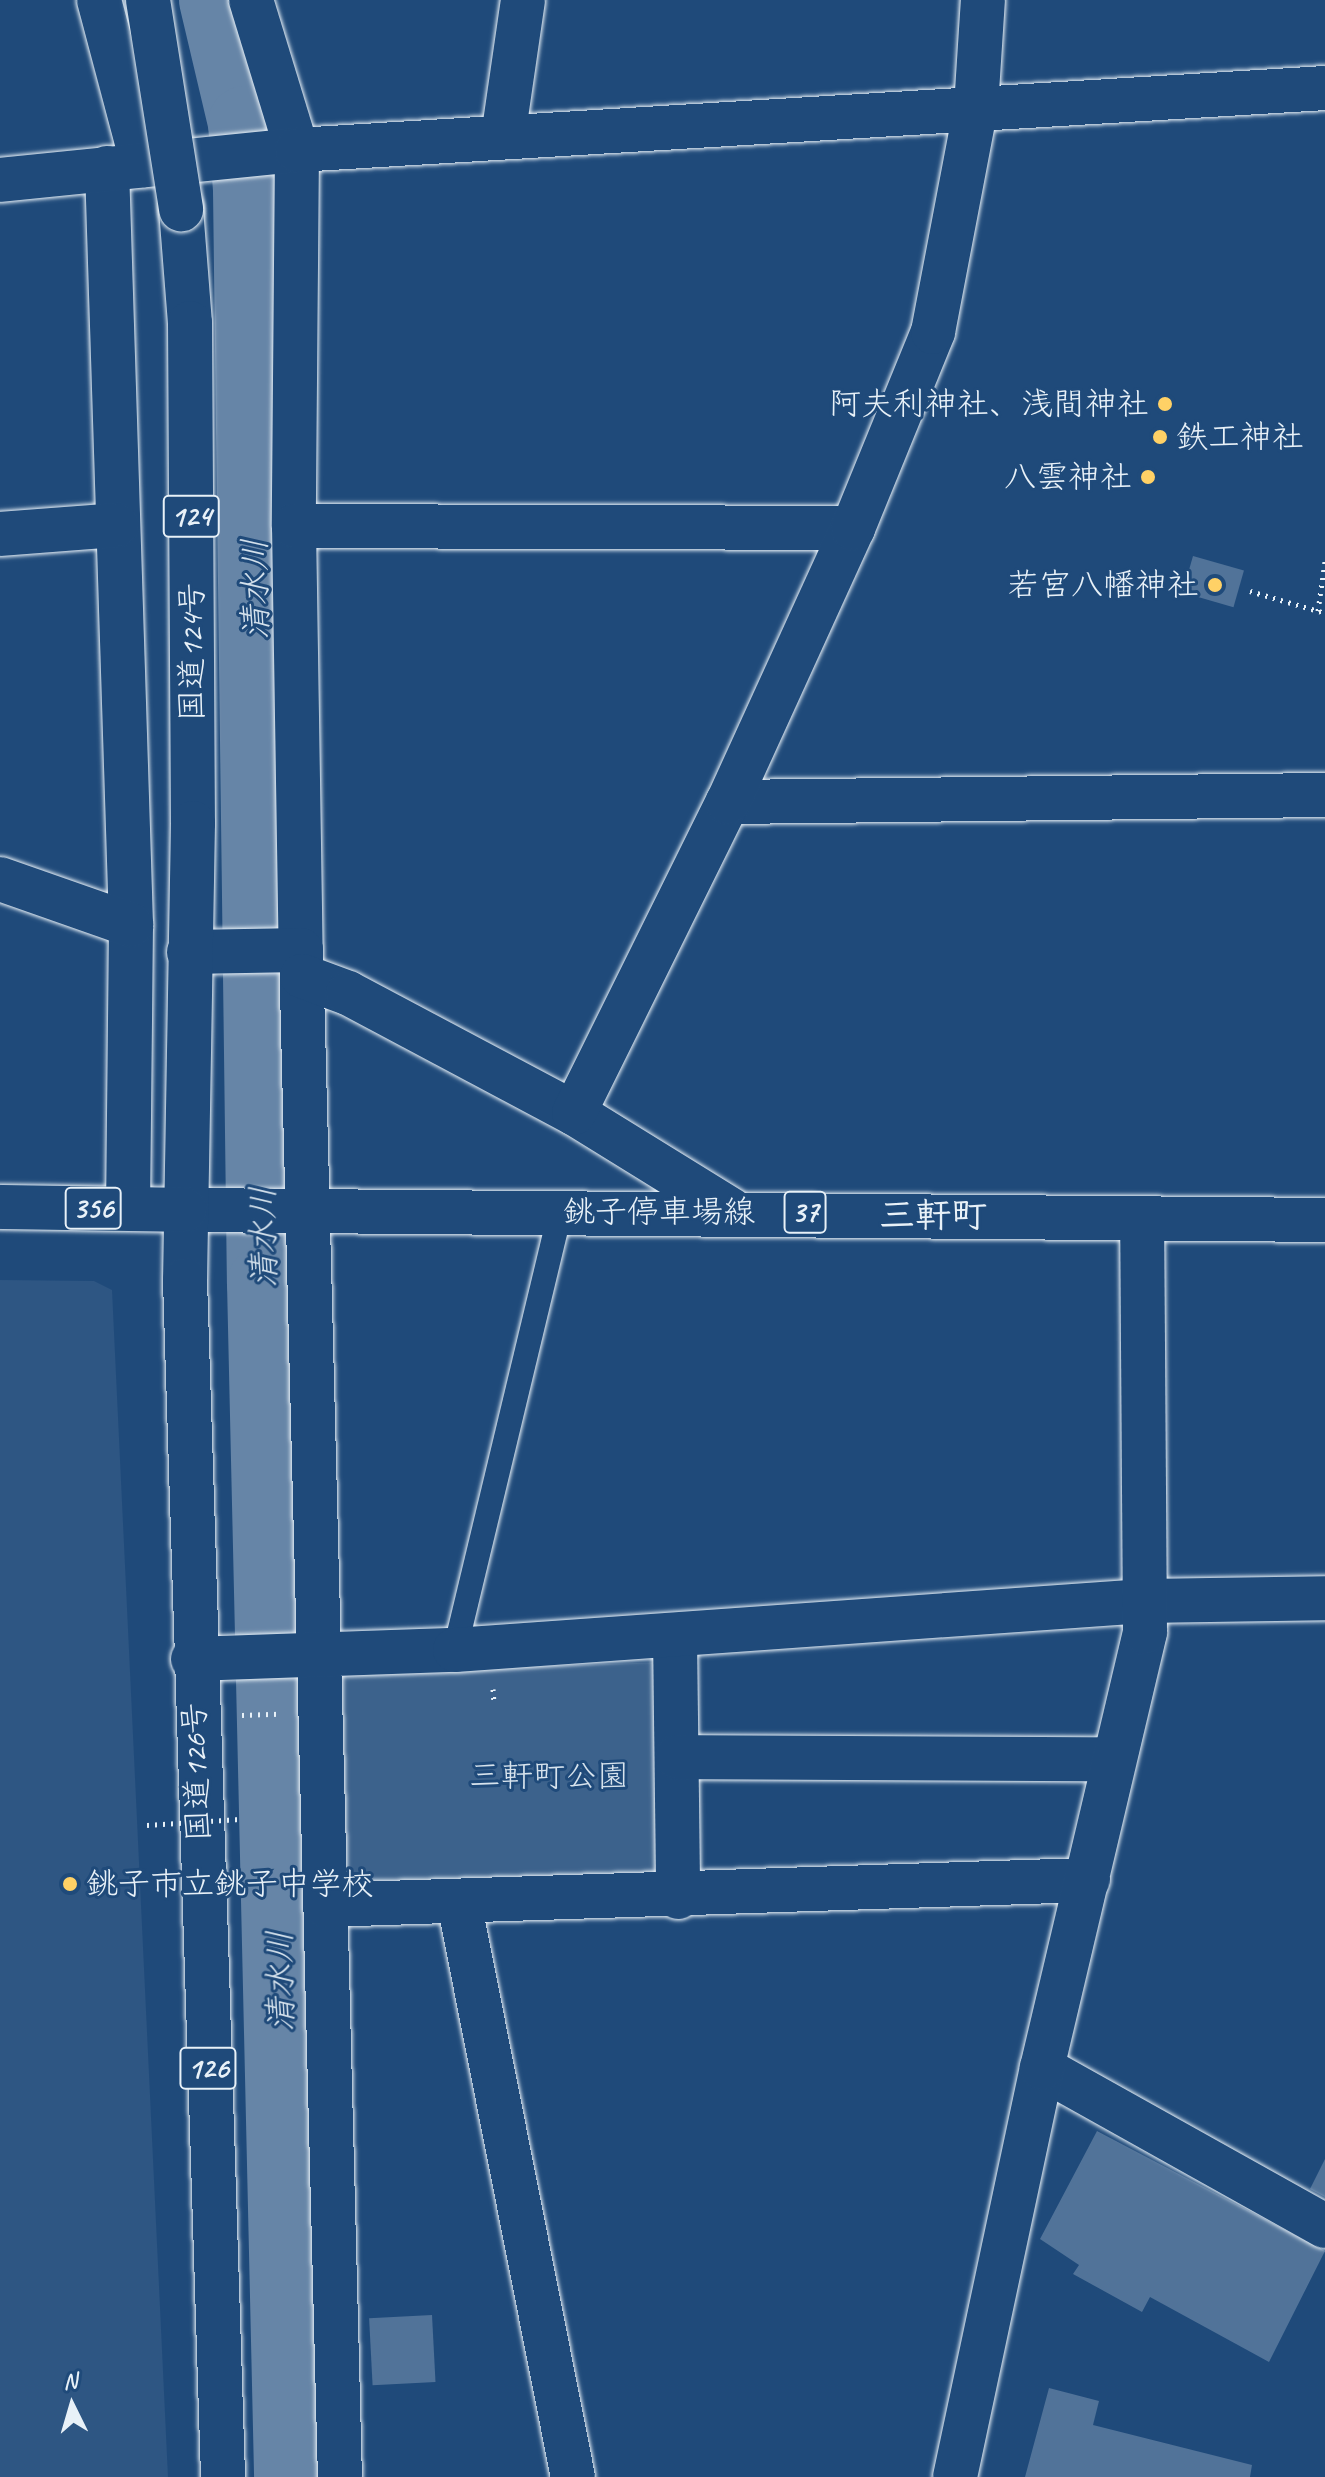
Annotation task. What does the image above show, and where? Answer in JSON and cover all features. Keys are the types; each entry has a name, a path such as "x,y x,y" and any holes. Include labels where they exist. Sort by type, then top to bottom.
{"main road":[{"path":"99,0 125,166 117,525 131,925 128,1208"},
{"name":"国道124号","path":"148,0 181,209 190,323 189,952 185,1210"},
{"path":"251,0 297,150 294,526 302,963 340,2477"},
{"path":"503,137 523,0"},
{"path":"574,1113 728,802 853,528 933,332 976,107 983,0"},
{"path":"0,180 297,150 1325,88"},
{"path":"0,534 117,525"},
{"path":"294,526 853,528"},
{"path":"728,802 1325,795"},
{"path":"0,879 131,925"},
{"path":"189,952 302,963 348,993 574,1113 731,1210"},
{"name":"356","path":"0,1207 185,1210"},
{"name":"銚子停車場線","path":"185,1210 560,1213 731,1210 1142,1221 1325,1220"},
{"name":"国道126号","path":"185,1210 193,1659 223,2477"},
{"path":"955,2477 1042,2068 1145,1632 1142,1221"},
{"path":"193,1659 455,1650 1144,1601 1325,1598"},
{"path":"675,1636 678,1897"},
{"path":"677,1757 1114,1759"},
{"path":"325,1905 678,1897 1088,1880"},
{"path":"459,1902 573,2477"},
{"path":"1042,2068 1325,2226"}],"lane":[{"path":"455,1650 560,1213"}],"path":[{"path":"1250,591 1322,612 1325,561"},
{"path":"147,1825 240,1819"}],"shaded area":[{"name":"銚子市立銚子中学校","path":"0,1280 94,1281 112,1290 168,2477 0,2477"}],"green space":[{"name":"三軒町公園","path":"664,1662 672,1884 348,1895 340,1673"}],"building":[{"path":"1193,556 1244,571 1233,607 1183,593"},
{"path":"1097,2131 1325,2251 1269,2362 1150,2297 1142,2312 1073,2274 1079,2265 1040,2239"},
{"path":"1325,2159 1325,2197 1310,2189"},
{"path":"432,2315 436,2382 373,2385 369,2318"},
{"path":"1049,2388 1099,2401 1093,2425 1252,2465 1250,2477 1025,2477"}],"waterway":[{"name":"清水川","path":"216,0 245,123 250,190 264,1283 291,2477"}],"place":[{"name":"阿夫利神社、浅間神社","path":"1165,404"},
{"name":"鉄工神社","path":"1160,437"},
{"name":"八雲神社","path":"1148,477"},
{"name":"若宮八幡神社","path":"1215,585"},
{"name":"銚子市立銚子中学校","path":"70,1884"}],"district":[{"name":"三軒町","path":"933,1216"}]}
